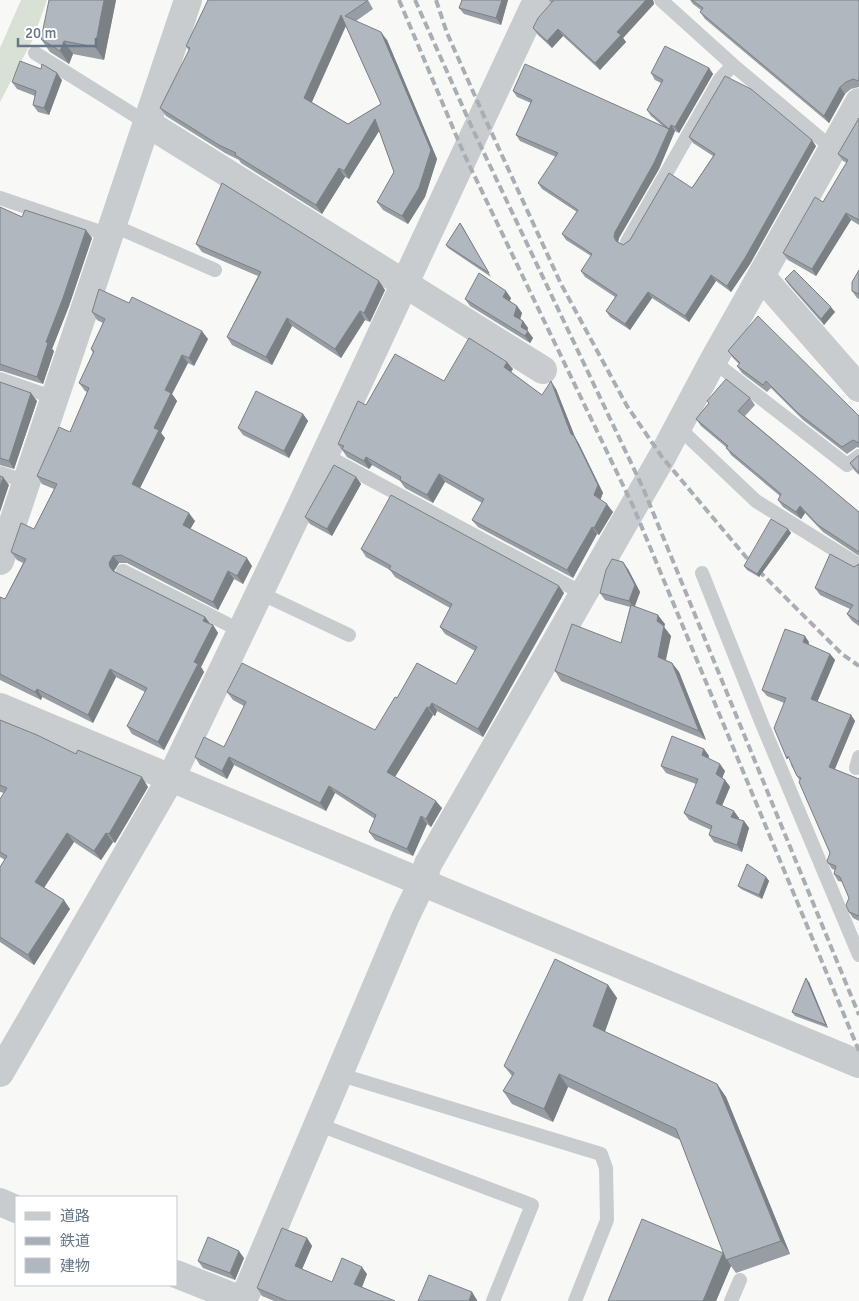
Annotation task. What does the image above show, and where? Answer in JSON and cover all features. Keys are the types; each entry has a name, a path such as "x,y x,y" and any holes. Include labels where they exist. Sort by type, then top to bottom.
{"street":[{"path":"3,544 27,482 188,0"},
{"path":"0,1073 171,778 260,593 537,0"},
{"path":"178,1275 243,1301 338,1074 422,883 428,864 678,427 713,361 859,102"},
{"path":"147,123 544,370"},
{"path":"761,276 859,388"},
{"path":"0,707 859,1064"},
{"path":"0,1202 15,1209"}],"lane":[{"path":"661,0 733,65 832,149"},
{"path":"35,53 147,123"},
{"path":"627,242 720,79 733,65"},
{"path":"0,198 110,230 215,270"},
{"path":"713,361 847,465 859,456"},
{"path":"0,379 55,398"},
{"path":"678,427 756,501 859,565"},
{"path":"325,454 582,593"},
{"path":"0,473 27,482"},
{"path":"122,571 241,631"},
{"path":"702,573 762,724 859,956"},
{"path":"260,593 349,635"},
{"path":"338,1074 601,1154 606,1168 607,1220 575,1301"},
{"path":"317,1124 532,1205 493,1301"},
{"path":"731,1301 740,1280"}],"shaded area":[{"path":"21,0 47,0 33,39 0,102 0,48"}],"building":[{"path":"49,0 104,0 95,47 64,41 60,51 41,39"},
{"path":"208,0 367,0 345,16 381,32 431,150 419,188 402,216 377,202 394,172 375,119 344,171 339,168 316,205 235,155 236,153 219,145 160,108 190,48 186,46","holes":["341,15 381,104 348,124 304,98"]},
{"path":"462,0 502,0 496,18 459,8"},
{"path":"554,0 646,0 617,32 621,35 595,63 558,29 547,41 533,28 538,18"},
{"path":"692,0 859,0 859,81 853,79 840,87 824,116 700,12 703,8"},
{"path":"665,46 709,68 675,127 671,125 654,163 615,232 614,237 616,241 623,245 630,240 669,173 692,188 715,154 689,137 725,76 751,89 812,140 727,286 711,275 685,316 648,292 625,324 606,311 617,295 581,271 592,254 562,234 578,210 538,183 558,153 516,135 532,100 513,91 525,64 669,129 647,110 663,80 651,73"},
{"path":"20,61 41,69 42,64 57,73 44,108 33,105 36,91 12,82"},
{"path":"859,118 859,220 846,213 812,269 783,253 815,197 823,202 848,160 838,154"},
{"path":"222,183 379,281 364,313 360,311 335,349 287,318 266,357 227,337 261,272 196,244"},
{"path":"0,207 22,217 25,210 86,230 46,342 48,343 37,377 0,364"},
{"path":"460,223 489,273 446,245"},
{"path":"794,270 831,307 821,319 785,279"},
{"path":"859,270 859,294 852,291 852,282"},
{"path":"479,273 506,291 503,297 517,306 514,316 523,321 521,327 528,331 525,336 465,299"},
{"path":"99,289 129,303 132,297 202,331 189,358 182,355 165,390 171,393 154,428 159,430 132,484 189,513 183,525 247,558 237,576 228,571 213,602 121,555 113,556 109,563 113,571 205,617 203,621 213,625 194,662 198,664 158,742 127,726 147,688 110,669 88,715 37,689 35,692 0,674 0,597 5,599 26,559 11,552 21,523 34,529 57,484 37,476 59,427 70,432 89,388 79,383 94,351 91,349 105,319 92,312"},
{"path":"758,316 859,416 859,443 853,440 842,447 798,413 766,381 763,385 737,366 740,363 728,351"},
{"path":"469,338 507,362 504,367 542,395 551,381 571,434 574,436 598,485 594,495 607,504 567,570 472,520 484,499 439,474 427,495 400,480 401,477 366,457 364,461 342,449 344,446 338,444 358,401 366,405 395,354 444,381"},
{"path":"726,379 750,398 738,411 859,512 859,552 818,525 800,506 796,512 778,500 781,494 726,448 728,446 696,419 709,403 707,401"},
{"path":"0,382 31,393 9,461 0,458"},
{"path":"256,391 303,414 284,451 238,428"},
{"path":"859,455 859,473 850,463"},
{"path":"334,465 356,477 327,529 305,517"},
{"path":"0,476 3,477 0,487"},
{"path":"391,495 559,586 478,729 432,703 429,708 427,707 387,772 436,801 426,819 421,816 407,849 369,832 376,815 329,786 320,803 229,757 222,771 195,757 204,737 224,747 246,702 227,692 242,663 375,730 395,697 397,698 417,663 456,684 477,647 440,627 452,604 389,569 391,566 361,549"},
{"path":"771,519 788,529 757,574 744,566"},
{"path":"830,554 854,567 859,564 859,622 847,614 853,605 815,588"},
{"path":"612,559 623,562 635,585 629,601 600,593 606,570"},
{"path":"631,605 658,615 657,621 664,626 658,657 672,663 699,731 555,671 572,624 621,643"},
{"path":"785,629 805,636 803,642 830,654 811,699 851,715 829,767 859,779 859,916 849,912 846,905 849,898 840,877 834,874 836,866 827,861 830,853 799,782 801,778 797,776 788,756 787,759 774,728 786,698 762,690"},
{"path":"0,720 76,754 78,750 142,777 109,834 106,833 94,851 67,833 35,882 64,900 28,955 0,937 0,867 7,856 0,852 0,799 7,788 0,785"},
{"path":"672,736 704,749 702,755 720,764 716,774 725,780 716,803 734,811 731,817 744,821 737,845 709,835 712,826 684,813 698,779 661,766"},
{"path":"747,864 766,877 759,895 738,886"},
{"path":"555,959 608,985 593,1026 717,1084 781,1241 726,1260 676,1129 559,1074 544,1109 503,1091 514,1073 504,1066"},
{"path":"806,978 826,1025 792,1012"},
{"path":"642,1219 723,1253 703,1301 608,1301"},
{"path":"282,1228 307,1238 295,1266 332,1282 342,1258 362,1267 354,1284 395,1301 287,1301 257,1288"},
{"path":"208,1237 239,1251 230,1273 198,1261"},
{"path":"429,1275 472,1292 469,1301 418,1301"}],"railway":[{"path":"399,0 464,154 633,506 859,1051"},
{"path":"415,0 474,132 643,488 859,1015"},
{"path":"436,0 447,33 561,284 627,406 662,457 751,563 842,654 859,666"}]}
